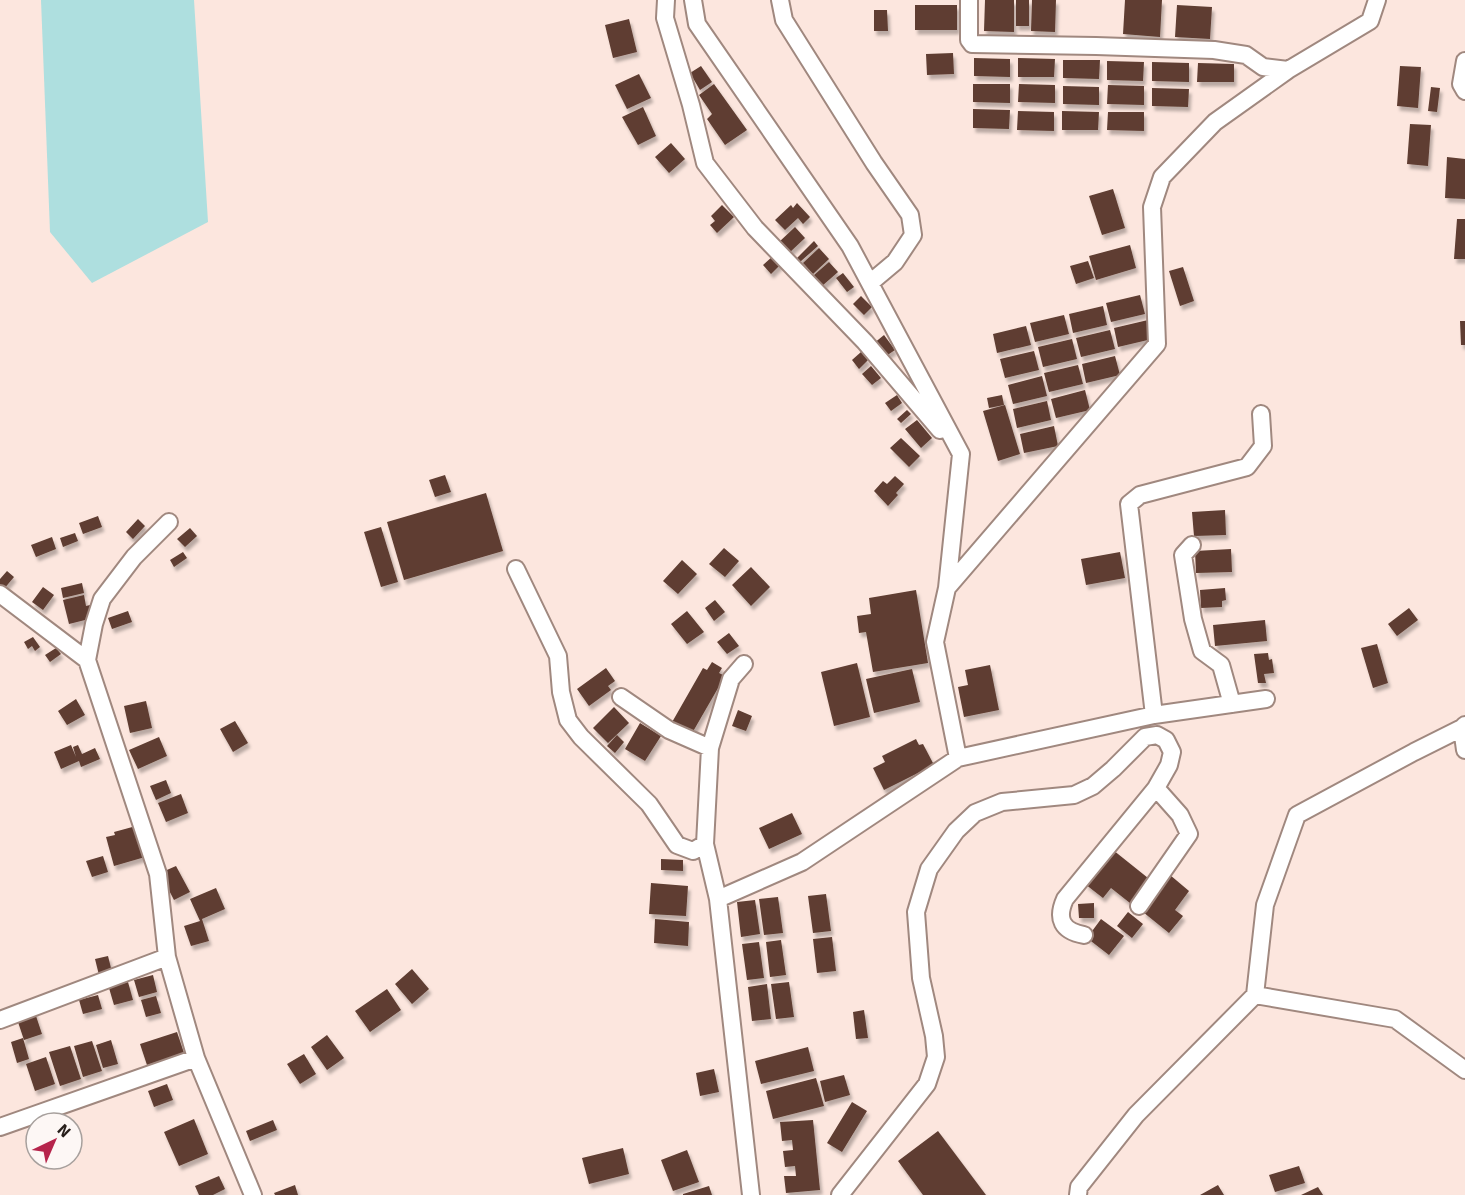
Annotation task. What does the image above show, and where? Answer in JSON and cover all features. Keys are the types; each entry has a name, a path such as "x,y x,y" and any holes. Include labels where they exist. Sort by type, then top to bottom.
{"street":[{"path":"666,0 665,18 691,105 705,163 755,228 865,342 961,454"},
{"path":"693,0 697,24 850,246 961,454 947,588 935,642 958,758"},
{"path":"780,0 784,20 874,163 910,215 913,235 895,262 870,283"},
{"path":"969,0 969,40 972,44 1214,50 1246,55 1263,68 1288,70"},
{"path":"947,588 1157,344 1152,207 1162,177 1215,122 1288,70 1370,21 1377,0"},
{"path":"1465,60 1461,84 1465,91"},
{"path":"1154,715 1129,504 1140,495 1247,466 1263,446 1261,414"},
{"path":"169,522 134,557 102,599 87,660 158,874 167,957 196,1058 253,1195"},
{"path":"1192,545 1183,555 1193,619 1202,651 1221,665 1232,704"},
{"path":"516,569 558,656 561,693 568,720 581,737 648,804 677,845 693,851 705,844"},
{"path":"0,594 87,660"},
{"path":"744,663 731,679 710,748 705,844 718,899 751,1195"},
{"path":"621,697 669,730 710,748"},
{"path":"718,899 802,862 958,758 1154,715 1266,699"},
{"path":"1078,1195 1079,1187 1136,1115 1255,995 1265,905 1297,815 1463,726 1465,750"},
{"path":"840,1195 927,1084 936,1057 934,1036 921,978 916,912 929,868 956,831 975,813 1002,802 1074,795 1093,786 1145,737 1157,735 1166,740 1172,752 1169,765 1156,788 1065,899 1060,909 1061,922 1071,933 1084,935"},
{"path":"1139,906 1189,834 1180,815 1156,788"},
{"path":"0,1020 167,957"},
{"path":"1255,995 1395,1019 1465,1070"},
{"path":"1,1122 196,1058"}],"water":[{"path":"41,0 194,0 208,222 92,283 50,232"}],"building":[{"path":"985,0 1014,0 1014,32 984,31"},
{"path":"1016,0 1029,0 1029,26 1016,26"},
{"path":"1032,0 1056,0 1055,32 1031,31"},
{"path":"1125,0 1162,0 1160,37 1123,34"},
{"path":"915,5 957,5 957,30 915,30"},
{"path":"1177,5 1212,7 1210,39 1175,37"},
{"path":"874,10 887,10 888,31 874,31"},
{"path":"629,19 637,52 613,58 605,25"},
{"path":"953,53 954,74 927,75 926,54"},
{"path":"974,58 1010,59 1010,77 974,76"},
{"path":"1018,58 1055,59 1054,77 1018,77"},
{"path":"1063,60 1100,60 1099,79 1063,78"},
{"path":"1107,61 1144,62 1143,81 1107,80"},
{"path":"1152,62 1189,63 1189,82 1152,81"},
{"path":"1198,63 1234,64 1234,82 1197,82"},
{"path":"701,66 712,82 700,90 690,73"},
{"path":"1400,66 1421,67 1418,108 1397,106"},
{"path":"639,74 651,98 627,109 615,85"},
{"path":"714,84 747,130 725,145 707,119 712,114 699,95"},
{"path":"973,84 1010,84 1010,103 973,102"},
{"path":"1019,84 1055,85 1055,103 1018,102"},
{"path":"1108,85 1144,86 1144,105 1107,104"},
{"path":"1063,86 1099,87 1099,105 1063,104"},
{"path":"1431,87 1440,88 1437,112 1428,111"},
{"path":"1152,88 1189,89 1188,107 1152,106"},
{"path":"643,107 656,136 638,145 622,117"},
{"path":"973,109 1010,110 1009,129 973,128"},
{"path":"1018,111 1054,112 1054,131 1017,130"},
{"path":"1062,111 1099,112 1098,130 1062,130"},
{"path":"1108,112 1144,112 1144,131 1107,130"},
{"path":"1410,124 1431,125 1428,166 1407,164"},
{"path":"671,143 685,159 669,173 655,157"},
{"path":"1447,157 1465,159 1465,199 1445,198"},
{"path":"1113,189 1125,228 1102,235 1089,196"},
{"path":"797,203 810,217 803,224 798,218 785,230 775,220 791,205 793,208"},
{"path":"722,205 734,217 717,233 710,225 715,221 711,216"},
{"path":"1457,219 1465,219 1465,259 1454,259"},
{"path":"795,227 805,238 788,254 778,243"},
{"path":"814,241 818,246 800,262 797,258"},
{"path":"1130,245 1136,268 1096,280 1089,256"},
{"path":"819,248 829,259 813,274 803,263"},
{"path":"773,256 781,264 771,274 763,265"},
{"path":"1088,261 1094,278 1076,284 1070,266"},
{"path":"829,262 838,272 822,286 813,276"},
{"path":"1183,267 1194,301 1180,306 1169,271"},
{"path":"843,273 854,287 847,292 836,278"},
{"path":"1140,295 1145,314 1111,322 1106,303"},
{"path":"861,296 872,307 864,315 853,304"},
{"path":"1103,306 1107,325 1073,333 1069,314"},
{"path":"1064,315 1069,334 1035,342 1030,323"},
{"path":"1148,320 1152,339 1118,347 1114,328"},
{"path":"1460,321 1465,321 1465,345 1461,345"},
{"path":"1026,326 1031,345 997,353 993,334"},
{"path":"1110,330 1115,349 1081,357 1076,338"},
{"path":"884,335 895,350 883,358 873,344"},
{"path":"1072,339 1077,359 1043,367 1038,347"},
{"path":"1034,351 1039,370 1005,378 1000,359"},
{"path":"861,352 868,360 859,369 852,360"},
{"path":"1115,356 1120,375 1086,383 1082,364"},
{"path":"1078,365 1083,384 1049,392 1044,373"},
{"path":"871,366 881,378 872,385 862,374"},
{"path":"1042,376 1047,396 1013,404 1008,385"},
{"path":"1085,390 1090,410 1056,418 1051,399"},
{"path":"897,395 902,403 891,411 885,403"},
{"path":"1002,395 1004,405 989,408 987,398"},
{"path":"1047,401 1051,420 1017,428 1013,409"},
{"path":"1005,405 1020,454 998,461 983,411"},
{"path":"907,410 911,414 901,423 897,419"},
{"path":"917,420 932,438 921,448 905,429"},
{"path":"1054,426 1058,446 1024,453 1020,434"},
{"path":"901,438 920,456 909,467 890,448"},
{"path":"445,475 451,492 435,497 429,480"},
{"path":"895,476 904,484 888,506 874,491 883,481 887,484"},
{"path":"486,493 503,551 404,580 387,522"},
{"path":"1225,510 1226,535 1194,536 1192,512"},
{"path":"98,516 102,527 83,534 79,523"},
{"path":"138,519 145,526 133,539 126,532"},
{"path":"381,527 398,582 381,587 364,532"},
{"path":"190,528 197,536 185,547 177,539"},
{"path":"75,533 78,541 63,547 60,538"},
{"path":"52,537 56,549 36,557 31,545"},
{"path":"724,548 739,561 725,577 709,564"},
{"path":"1231,549 1232,572 1196,573 1195,551"},
{"path":"183,552 187,558 174,567 170,560"},
{"path":"1120,552 1125,578 1086,585 1081,559"},
{"path":"682,560 697,574 678,594 663,581"},
{"path":"751,567 770,587 751,606 732,585"},
{"path":"7,571 14,577 3,590 0,588 0,579"},
{"path":"82,583 84,593 63,598 61,588"},
{"path":"43,587 54,595 43,610 32,602"},
{"path":"1225,588 1226,600 1222,601 1222,607 1201,608 1200,590"},
{"path":"916,590 928,663 873,672 866,632 859,633 857,616 871,614 869,598"},
{"path":"84,595 86,606 90,605 93,618 69,624 63,600"},
{"path":"715,600 725,612 714,621 705,608"},
{"path":"1409,608 1418,620 1397,636 1388,624"},
{"path":"128,611 132,622 112,629 108,618"},
{"path":"687,611 704,632 687,644 671,624"},
{"path":"1265,620 1267,641 1215,646 1213,625"},
{"path":"729,633 739,646 727,654 717,642"},
{"path":"33,637 40,647 35,651 32,646 28,649 24,642"},
{"path":"1377,644 1388,683 1373,688 1361,648"},
{"path":"56,648 61,654 50,662 45,655"},
{"path":"1268,653 1269,660 1272,659 1274,673 1264,674 1266,683 1258,683 1254,654"},
{"path":"712,662 722,668 719,673 725,676 691,735 671,724 703,668 707,670"},
{"path":"857,663 870,717 834,726 821,672"},
{"path":"990,665 999,710 964,717 958,687 968,685 965,670"},
{"path":"606,668 615,681 608,686 611,690 589,706 577,689"},
{"path":"912,669 920,702 874,713 866,679"},
{"path":"76,699 85,715 67,725 58,711"},
{"path":"146,701 152,728 130,733 124,706"},
{"path":"614,707 629,723 608,743 593,728"},
{"path":"738,710 752,716 746,731 732,726"},
{"path":"235,721 248,743 233,752 220,729"},
{"path":"640,723 661,736 645,761 625,749"},
{"path":"617,735 624,742 615,753 607,746"},
{"path":"159,737 167,756 138,769 129,750"},
{"path":"916,739 919,745 923,744 934,765 884,790 873,768 885,762 882,756"},
{"path":"71,745 76,757 73,747 78,745 82,754 95,748 100,759 81,767 79,761 61,769 54,752"},
{"path":"166,780 171,793 156,800 150,786"},
{"path":"181,794 188,813 166,822 158,803"},
{"path":"792,813 802,834 769,849 759,828"},
{"path":"136,826 145,857 114,866 106,837 115,835 114,832"},
{"path":"1113,850 1148,878 1130,903 1111,888 1103,898 1085,884"},
{"path":"103,856 108,872 92,877 86,861"},
{"path":"661,859 683,860 683,871 661,870"},
{"path":"176,866 190,892 174,900 160,873"},
{"path":"1170,875 1189,891 1175,910 1183,916 1169,933 1143,912"},
{"path":"651,883 688,886 686,916 649,914"},
{"path":"216,888 225,909 202,919 209,941 191,946 184,926 200,921 190,899"},
{"path":"826,894 831,931 813,933 808,896"},
{"path":"778,897 783,933 764,935 759,899"},
{"path":"755,900 760,934 741,937 737,902"},
{"path":"1094,903 1094,918 1079,918 1078,904"},
{"path":"1128,912 1143,924 1132,938 1117,926"},
{"path":"655,919 689,922 688,946 654,943"},
{"path":"1101,919 1124,936 1109,955 1087,938"},
{"path":"832,937 836,971 817,973 813,939"},
{"path":"781,940 786,975 770,977 766,942"},
{"path":"759,942 764,978 747,980 742,944"},
{"path":"108,956 112,972 99,975 95,959"},
{"path":"412,969 429,989 412,1004 395,984"},
{"path":"153,975 157,992 139,997 134,980"},
{"path":"128,982 133,1000 114,1005 109,988"},
{"path":"789,982 794,1017 776,1019 771,984"},
{"path":"767,984 771,1019 752,1021 748,987"},
{"path":"387,989 401,1010 370,1032 355,1011"},
{"path":"98,995 102,1009 83,1014 79,1000"},
{"path":"156,996 161,1013 146,1017 141,1000"},
{"path":"34,1010 42,1034 24,1040 16,1016"},
{"path":"864,1010 868,1038 856,1039 853,1012"},
{"path":"177,1032 184,1053 147,1065 140,1044"},
{"path":"327,1035 344,1058 327,1070 311,1047"},
{"path":"23,1038 29,1059 17,1063 11,1042"},
{"path":"111,1040 118,1064 103,1068 96,1045"},
{"path":"92,1041 102,1071 83,1077 74,1046"},
{"path":"70,1046 81,1079 60,1086 49,1052"},
{"path":"808,1047 814,1071 761,1084 755,1061"},
{"path":"304,1054 316,1074 300,1084 287,1064"},
{"path":"46,1057 55,1084 35,1091 26,1064"},
{"path":"714,1069 719,1092 700,1096 696,1073"},
{"path":"844,1075 850,1095 825,1102 820,1081"},
{"path":"816,1078 824,1106 773,1119 766,1091"},
{"path":"167,1084 173,1100 154,1107 148,1091"},
{"path":"852,1102 867,1111 842,1152 827,1143"},
{"path":"194,1119 208,1154 179,1166 164,1132"},
{"path":"273,1120 277,1130 250,1141 246,1131"},
{"path":"813,1120 820,1190 786,1193 784,1176 796,1176 795,1166 785,1167 783,1151 793,1150 792,1140 782,1141 780,1122"},
{"path":"938,1131 986,1195 923,1195 898,1161"},
{"path":"623,1148 629,1174 589,1184 582,1158"},
{"path":"687,1150 699,1182 673,1191 661,1160"},
{"path":"1299,1166 1305,1183 1275,1192 1269,1175"},
{"path":"219,1176 225,1189 213,1195 199,1195 195,1186"},
{"path":"295,1185 298,1195 275,1195 274,1193"},
{"path":"1218,1185 1224,1195 1200,1195"},
{"path":"709,1186 712,1195 683,1195 683,1194"},
{"path":"1318,1187 1323,1195 1301,1195"}]}
